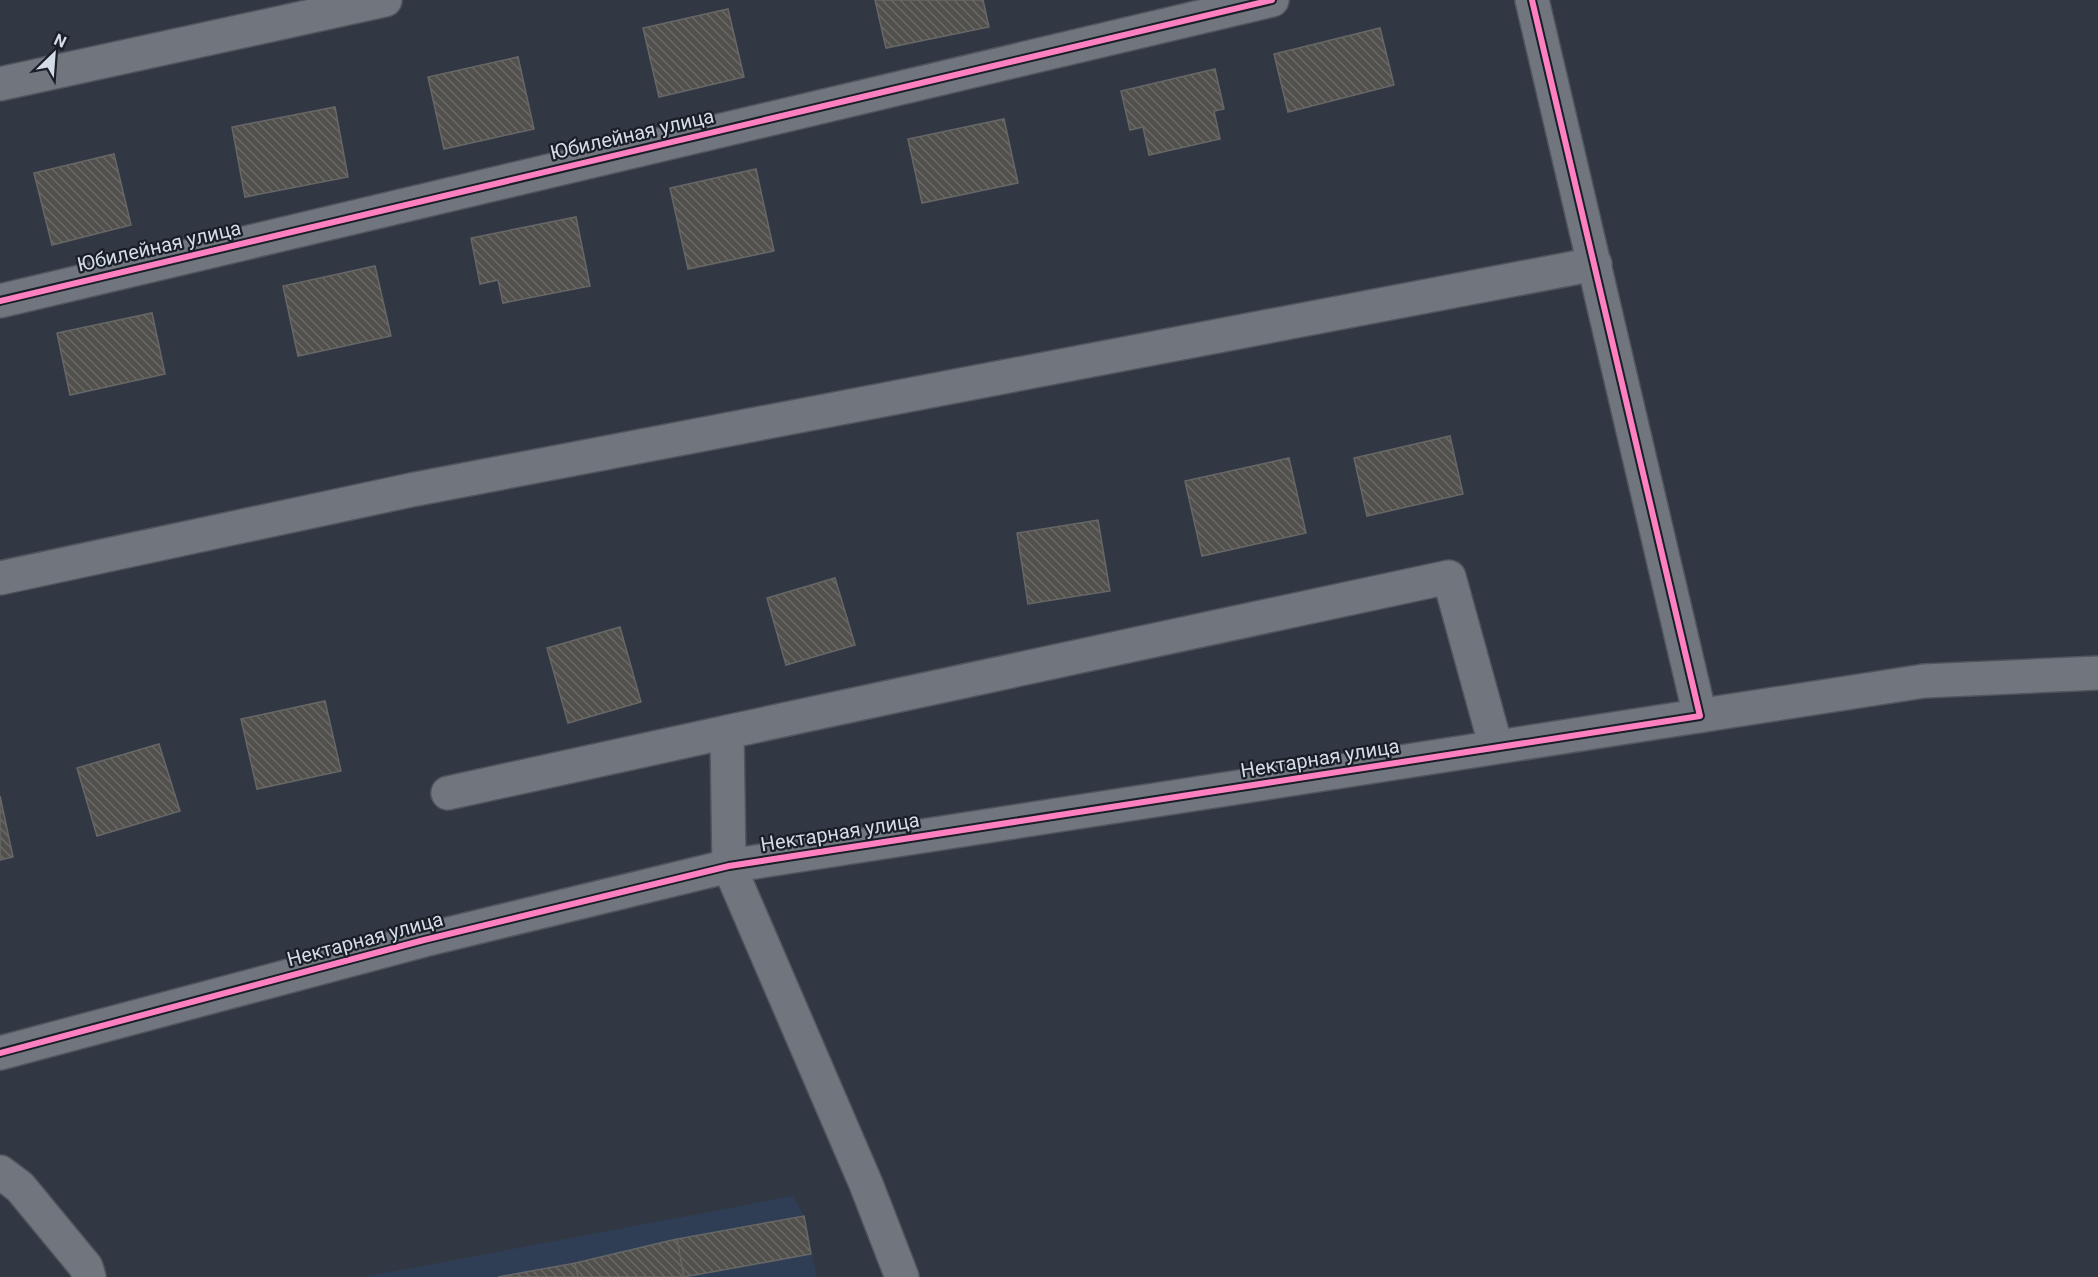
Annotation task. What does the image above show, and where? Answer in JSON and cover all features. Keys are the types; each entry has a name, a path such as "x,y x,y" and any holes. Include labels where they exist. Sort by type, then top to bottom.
{"street":[{"path":"0,84 385,0"},
{"name":"Юбилейная улица","path":"0,301 1272,0"},
{"path":"1532,0 1700,716"},
{"path":"0,579 411,490 1595,264"},
{"path":"448,793 1449,577 1496,747"},
{"name":"Нектарная улица","path":"0,1053 424,940 729,866 1924,681 2098,673"},
{"path":"727,732 729,866 866,1184 902,1277"},
{"path":"0,1172 20,1187 86,1267 89,1277"}],"shaded area":[{"path":"793,1196 804,1216 817,1277 364,1277"}],"building":[{"path":"875,0 983,0 989,27 886,48"},
{"path":"728,9 744,77 659,97 643,28"},
{"path":"1380,28 1394,85 1288,112 1274,54"},
{"path":"518,57 534,129 444,149 428,77"},
{"path":"1215,69 1224,109 1214,111 1220,139 1149,155 1143,127 1130,130 1121,91"},
{"path":"335,107 348,177 245,197 232,127"},
{"path":"1004,119 1018,183 922,203 908,139"},
{"path":"114,154 131,225 52,245 34,173"},
{"path":"756,169 774,251 688,269 670,188"},
{"path":"576,217 590,286 503,303 498,280 480,284 471,238"},
{"path":"375,266 391,336 298,356 283,286"},
{"path":"152,313 165,374 70,395 57,333"},
{"path":"1450,436 1463,494 1367,516 1354,458"},
{"path":"1289,458 1306,533 1202,556 1185,481"},
{"path":"1098,520 1110,591 1028,604 1017,533"},
{"path":"835,578 855,645 786,665 767,598"},
{"path":"620,627 641,702 568,723 547,648"},
{"path":"325,701 341,771 257,789 241,719"},
{"path":"159,744 180,811 97,836 77,768"},
{"path":"0,796 13,857 0,860"},
{"path":"804,1216 811,1254 684,1277 677,1239"},
{"path":"677,1239 684,1277 578,1277 575,1263"},
{"path":"575,1263 578,1277 498,1277"}],"cycle path":[{"path":"0,301 1272,0"},
{"path":"0,1053 424,940 729,866 1700,716 1532,0"}]}
